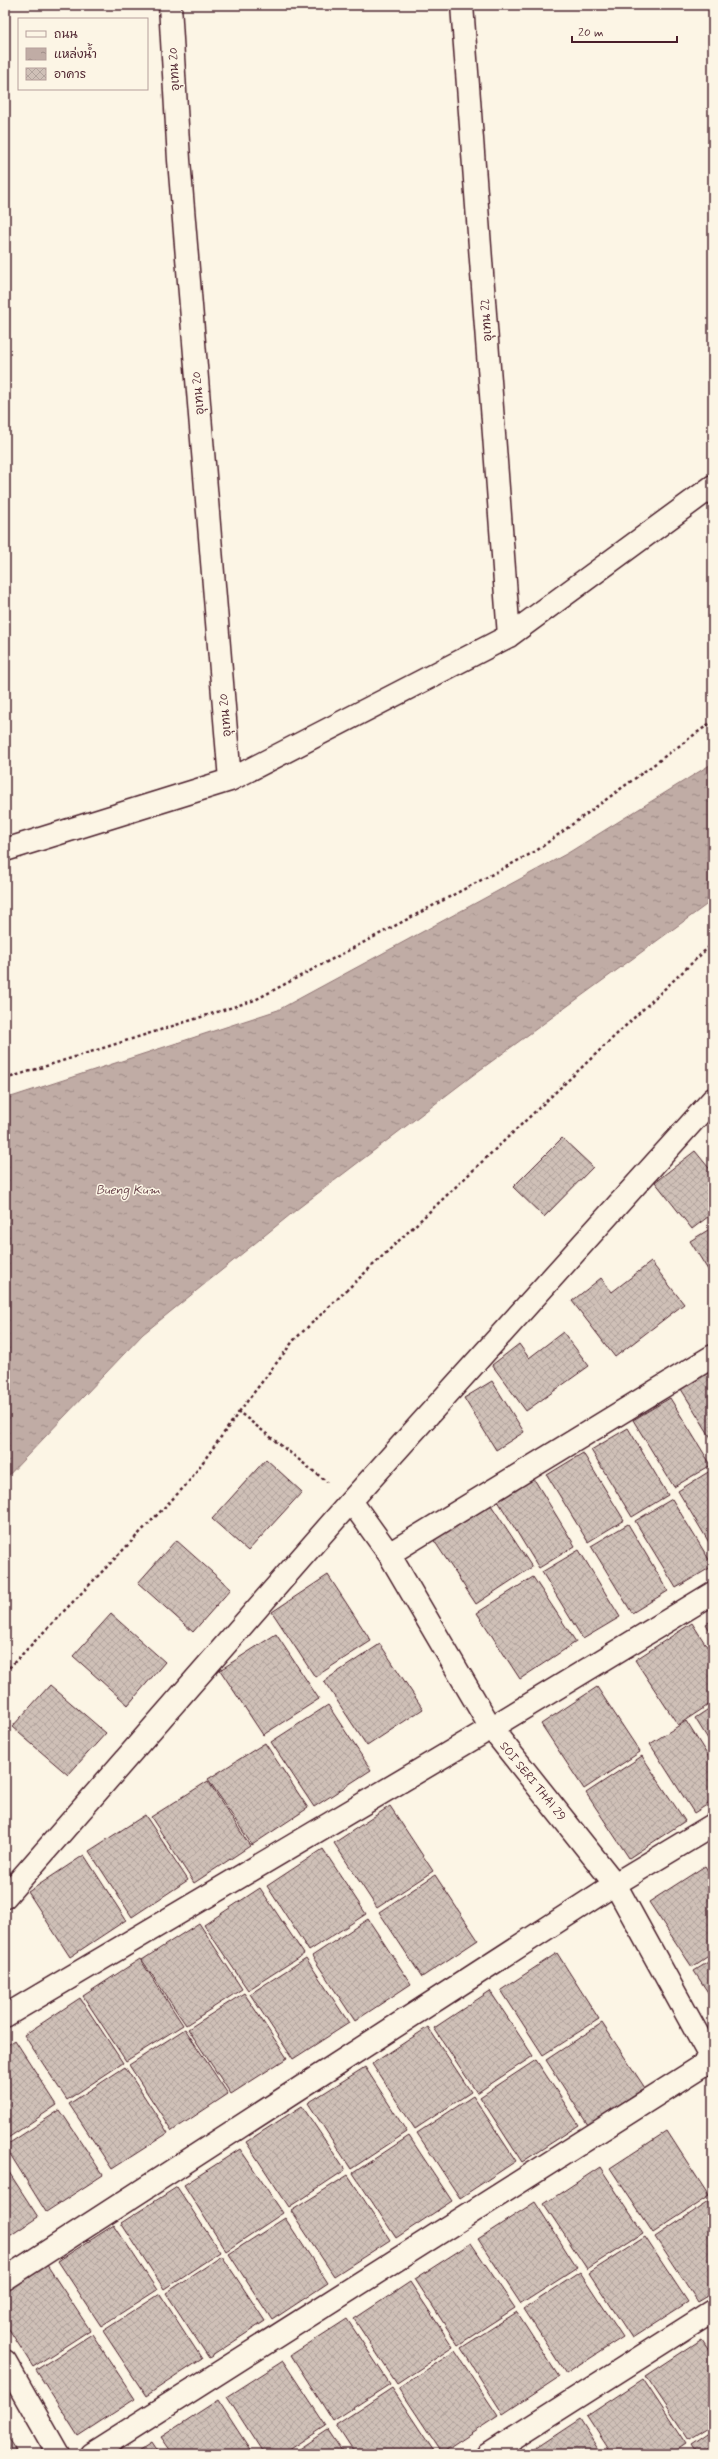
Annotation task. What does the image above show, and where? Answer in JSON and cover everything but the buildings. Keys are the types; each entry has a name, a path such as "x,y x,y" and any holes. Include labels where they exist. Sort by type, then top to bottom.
{"street":[{"name":"อุเทน 20","path":"170,5 179,160 230,780"},
{"name":"อุเทน 22","path":"462,5 509,636"},
{"path":"5,850 230,780 509,636 713,486"},
{"path":"5,1897 351,1501 713,1099"},
{"path":"389,1554 713,1356"},
{"name":"SOI SERI THAI 29","path":"351,1501 389,1554 490,1728 615,1884 713,2060"},
{"path":"5,2016 490,1728 713,1593"},
{"path":"5,2279 615,1884 713,1825"},
{"path":"91,2454 713,2060"},
{"path":"488,2454 713,2311"},
{"path":"5,2361 58,2454"}],"path":[{"path":"5,1079 255,1000 536,851 713,721"},
{"path":"5,1672 187,1484 239,1412 294,1340 713,943"},
{"path":"239,1412 351,1501"}],"water":[{"name":"Bueng Kum","path":"713,763 713,900 473,1075 296,1210 143,1334 5,1479 5,1099 278,1010 568,853"}]}
